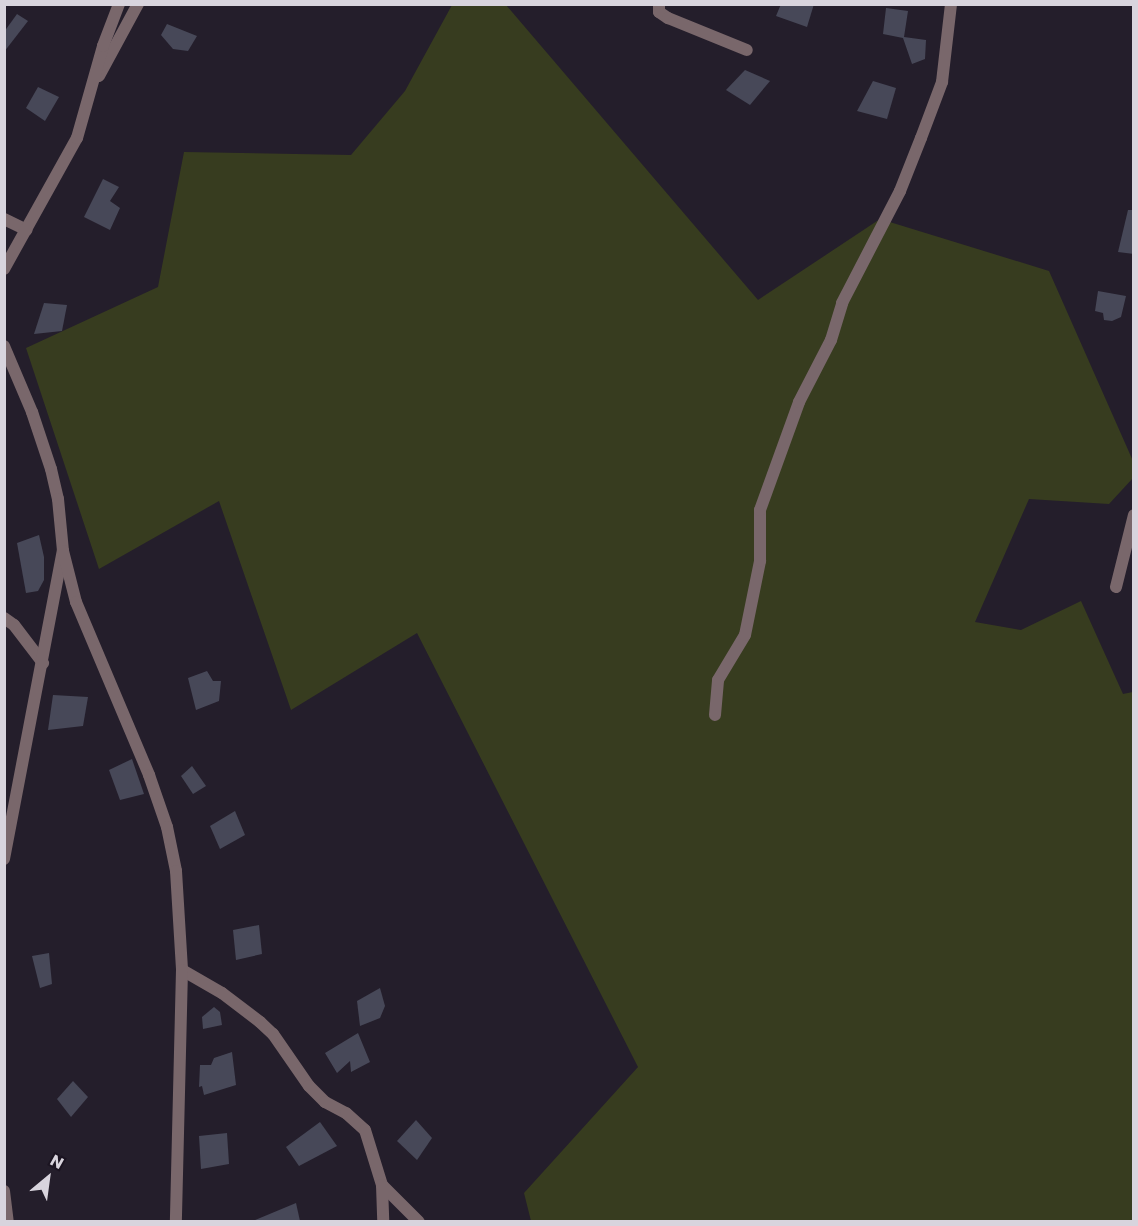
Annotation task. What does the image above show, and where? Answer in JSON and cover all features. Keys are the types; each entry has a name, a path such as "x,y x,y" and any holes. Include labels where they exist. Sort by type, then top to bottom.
{"street":[{"path":"4,269 77,138 95,81 103,46 119,4"},
{"path":"95,81 138,4"},
{"path":"659,4 659,12 668,18 747,50"},
{"path":"715,715 718,680 745,635 760,561 760,510 799,402 831,340 842,303 900,191 921,138 942,82 951,4"},
{"path":"4,219 27,230"},
{"path":"4,345 32,412 51,469 58,499 63,551 76,602 149,775 167,827 180,903 182,970 176,1221"},
{"path":"1116,587 1134,515"},
{"path":"4,859 63,551"},
{"path":"4,618 14,625 42,663"},
{"path":"182,970 222,993 260,1022 273,1034 309,1086 326,1102 346,1113 365,1130 382,1185 382,1221"},
{"path":"382,1185 419,1221"},
{"path":"4,1191 8,1221"}],"green space":[{"path":"452,5 506,5 758,300 880,219 1049,271 1133,461 1133,478 1109,504 1029,499 975,622 1021,630 1081,601 1123,694 1133,692 1133,1221 531,1221 524,1193 638,1067 417,633 291,710 219,501 99,569 26,348 158,287 184,152 351,155 405,91"}],"building":[{"path":"781,4 814,4 807,27 776,16"},
{"path":"886,8 908,11 904,37 926,40 925,59 912,64 903,38 883,34"},
{"path":"17,14 28,21 4,52 4,32"},
{"path":"167,24 197,36 188,51 173,49 161,35"},
{"path":"745,70 770,81 750,105 726,90"},
{"path":"873,81 896,88 887,119 857,111"},
{"path":"38,87 59,97 45,121 26,108"},
{"path":"103,179 119,187 110,201 120,208 110,230 84,217"},
{"path":"1128,210 1134,210 1134,254 1118,252"},
{"path":"1098,291 1126,296 1121,317 1112,321 1104,320 1103,313 1095,311"},
{"path":"44,303 67,305 62,331 34,334"},
{"path":"39,535 44,557 44,580 38,591 26,593 17,543"},
{"path":"207,671 213,681 221,681 219,701 196,710 188,678"},
{"path":"53,695 88,697 83,726 48,730"},
{"path":"132,759 144,794 120,800 109,770"},
{"path":"192,766 206,786 193,794 181,776"},
{"path":"235,811 245,835 220,849 210,826"},
{"path":"259,925 262,954 236,960 233,930"},
{"path":"49,953 52,984 40,988 32,956"},
{"path":"380,988 385,1006 380,1018 360,1026 357,1001"},
{"path":"214,1007 220,1012 222,1025 203,1029 202,1017"},
{"path":"358,1033 370,1062 351,1072 350,1061 337,1073 325,1053"},
{"path":"232,1052 236,1085 204,1095 202,1086 199,1087 200,1065 211,1065 214,1058"},
{"path":"73,1081 88,1097 71,1117 57,1099"},
{"path":"416,1120 432,1138 417,1160 397,1141"},
{"path":"320,1122 337,1146 299,1166 286,1147"},
{"path":"227,1133 229,1164 201,1169 199,1136"},
{"path":"296,1203 300,1221 253,1221"}]}
